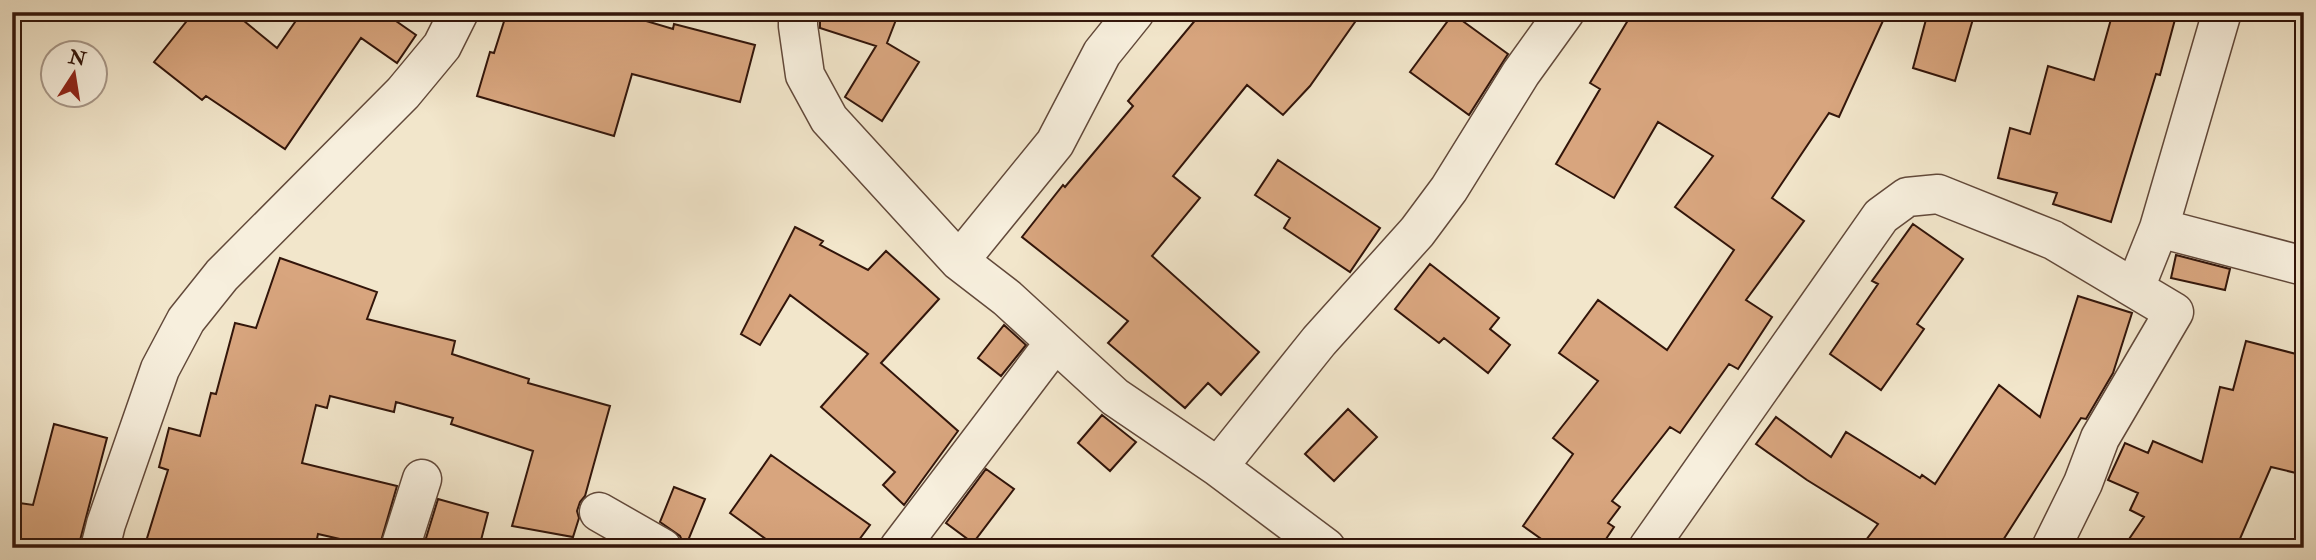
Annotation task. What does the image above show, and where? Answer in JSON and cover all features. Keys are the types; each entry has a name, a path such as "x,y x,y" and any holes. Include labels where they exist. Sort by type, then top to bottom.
{"street":[{"path":"100,548 160,369 186,320 222,275 403,93 442,46 459,12"},
{"path":"798,12 797,26 805,75 829,119 959,261 1007,298 1115,397 1218,467 1323,547"},
{"path":"959,261 1055,143 1102,53 1135,12"},
{"path":"1218,467 1319,341 1417,232 1449,189 1521,73 1565,12"},
{"path":"2135,288 2159,228 2222,12"},
{"path":"1648,548 1881,216 1907,197 1938,194 2053,240 2174,312 2100,438 2084,483 2051,548"},
{"path":"2159,228 2304,266"},
{"path":"899,548 1055,342"},
{"path":"400,548 422,479"},
{"path":"599,512 662,548"}],"building":[{"path":"194,12 233,12 277,48 302,12 383,12 416,35 397,63 361,38 285,149 206,96 202,100 154,62"},
{"path":"507,12 616,12 673,29 674,24 755,45 740,102 632,74 614,136 477,96 490,52 494,53"},
{"path":"820,12 899,12 887,43 919,62 882,121 845,97 876,46 820,28"},
{"path":"1202,12 1362,12 1310,86 1283,115 1247,85 1173,176 1200,198 1152,256 1259,352 1221,395 1208,383 1185,408 1108,343 1128,321 1022,237 1063,185 1065,187 1133,106 1128,101"},
{"path":"1633,12 1887,12 1839,117 1829,113 1772,198 1804,221 1746,300 1772,317 1738,369 1729,364 1680,433 1670,427 1612,501 1620,507 1608,523 1614,527 1600,548 1554,548 1523,526 1573,454 1553,438 1598,381 1559,353 1598,300 1667,350 1734,250 1675,207 1713,156 1658,122 1614,198 1556,164 1600,89 1590,83"},
{"path":"1928,12 1975,12 1955,81 1913,68"},
{"path":"2113,12 2177,12 2160,75 2156,74 2111,222 2053,204 2057,193 1998,178 2010,128 2030,134 2048,66 2094,80"},
{"path":"1453,14 1508,54 1469,115 1410,72"},
{"path":"1278,160 1380,228 1350,272 1284,228 1290,218 1255,195"},
{"path":"1913,224 1963,259 1917,324 1924,329 1881,390 1830,354 1878,284 1872,281"},
{"path":"795,227 823,241 820,245 868,270 886,251 939,299 881,363 958,431 904,505 883,485 895,472 821,407 868,354 790,295 760,345 741,334"},
{"path":"2176,255 2230,269 2225,290 2171,278"},
{"path":"280,258 377,292 367,319 455,341 452,354 529,379 528,383 610,406 585,496 577,511 579,518 573,537 512,526 533,451 451,424 453,418 396,402 394,412 330,396 327,408 316,405 302,463 397,486 379,548 318,534 315,548 144,548 168,470 159,467 169,428 200,436 211,393 216,394 235,323 256,328"},
{"path":"1430,264 1499,318 1490,329 1510,345 1488,373 1444,338 1439,343 1395,309"},
{"path":"2078,296 2132,313 2113,373 2086,419 2081,418 1998,548 1860,548 1878,524 1807,480 1756,444 1776,417 1831,457 1846,432 1920,478 1922,475 1935,484 1999,385 2040,417"},
{"path":"1004,325 1026,345 1001,376 978,358"},
{"path":"2246,341 2304,356 2304,442 2296,473 2271,467 2236,548 2123,548 2144,517 2130,510 2138,493 2108,480 2125,443 2148,453 2153,441 2202,462 2220,387 2233,390"},
{"path":"1348,409 1377,437 1334,481 1305,454"},
{"path":"1102,415 1136,442 1110,471 1078,443"},
{"path":"54,424 107,438 78,548 12,548 12,502 33,505"},
{"path":"771,455 870,525 853,548 778,548 730,513"},
{"path":"986,469 1014,489 973,543 946,523"},
{"path":"674,487 705,499 685,548 680,536 660,522"},
{"path":"438,499 488,513 479,548 423,548"}]}
